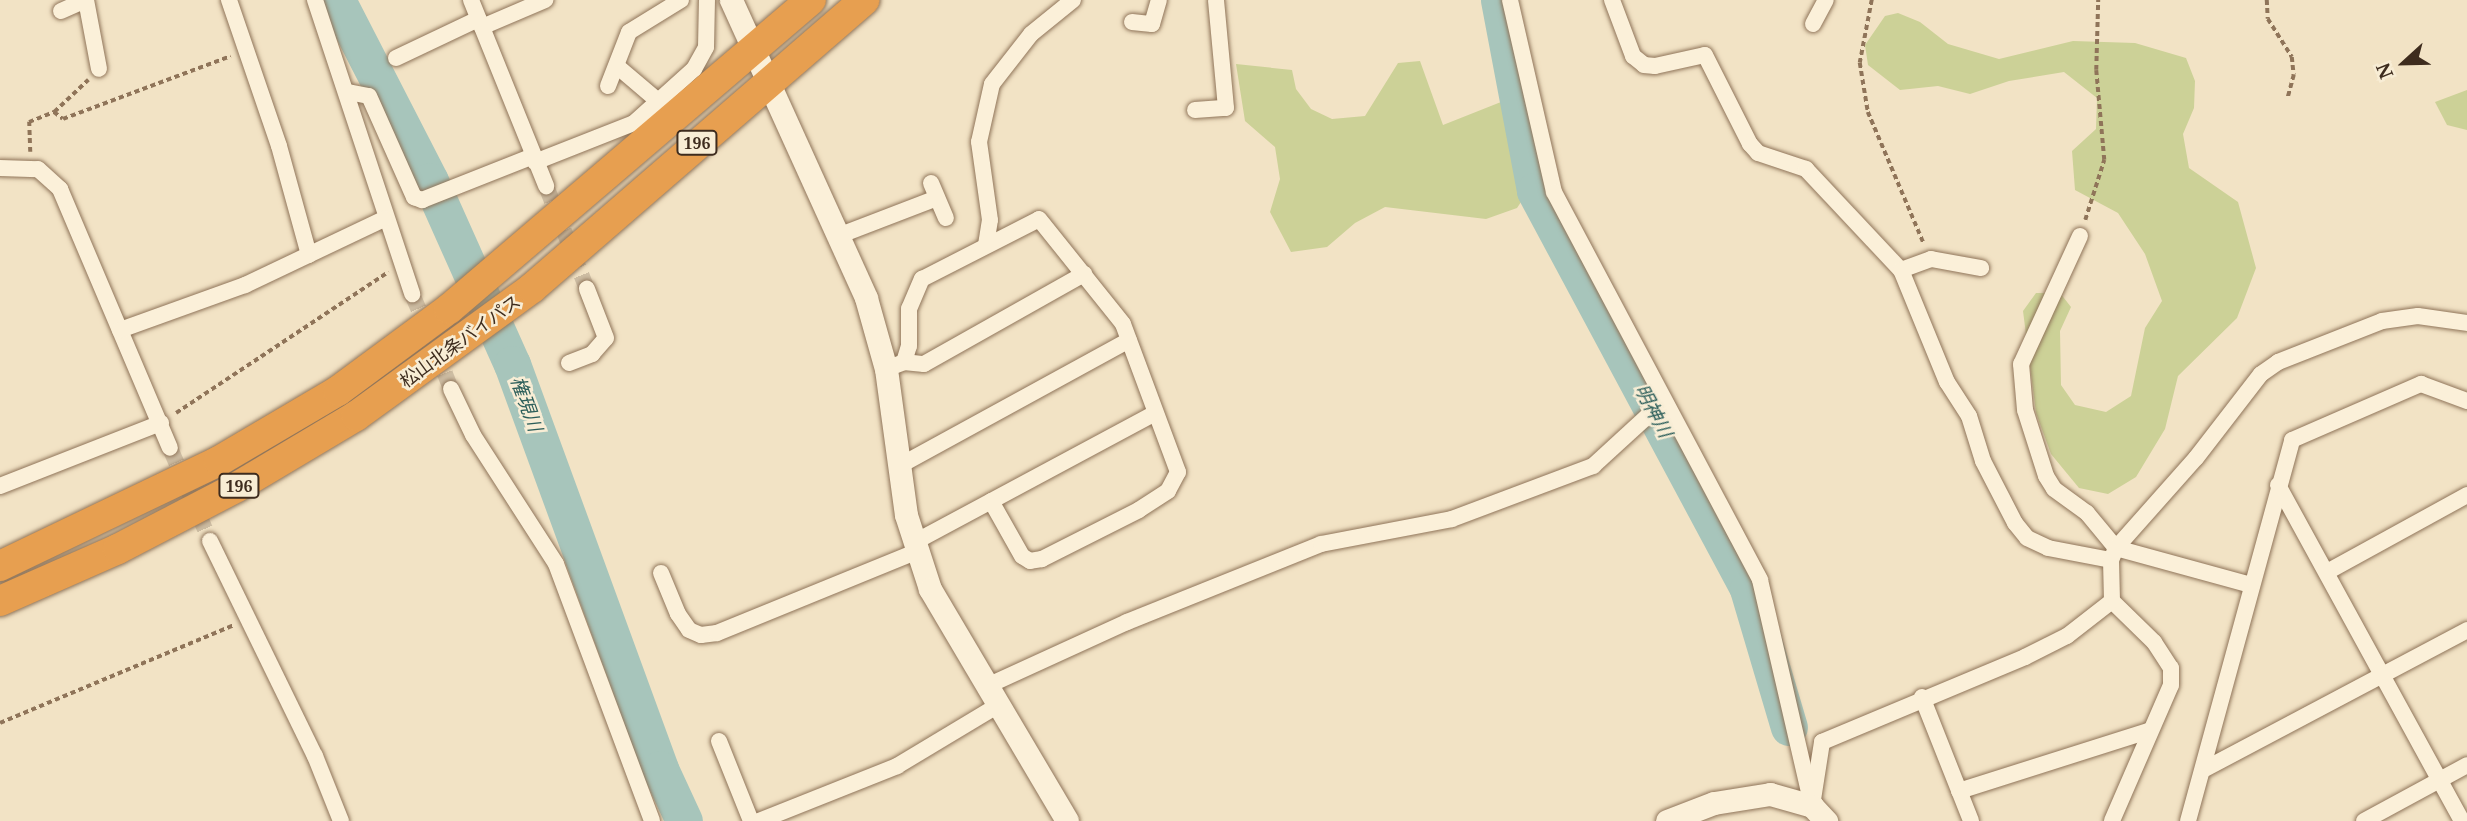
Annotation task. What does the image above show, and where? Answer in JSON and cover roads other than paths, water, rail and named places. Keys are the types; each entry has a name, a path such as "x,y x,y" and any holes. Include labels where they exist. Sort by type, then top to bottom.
{"highway":[{"name":"松山北条バイパス","path":"0,566 219,461 338,391 449,309 811,0"},
{"name":"松山北条バイパス","path":"0,601 118,550 237,487 356,416 532,288 864,0"}],"street":[{"path":"61,10 86,0 99,69"},
{"path":"229,0 247,50 309,255"},
{"path":"315,0 348,92 384,219 412,294"},
{"path":"471,0 546,186"},
{"path":"396,58 480,23 545,0"},
{"path":"608,86 618,67 621,45 629,32 681,0"},
{"path":"348,92 369,96 414,197 422,201 634,123 694,69 706,47 707,0"},
{"path":"731,0 895,366"},
{"path":"986,245 990,220 979,142 992,84 1031,34 1073,0"},
{"path":"1132,22 1152,24 1159,0"},
{"path":"1195,110 1226,108 1216,0"},
{"path":"1510,0 1554,192 1760,580 1819,813"},
{"path":"1612,0 1633,56 1644,65 1655,66 1705,55 1750,144 1758,153 1807,169 1901,270 1932,349 1969,416 1983,461 2015,523 2027,538 2048,548 2113,554 2251,585"},
{"path":"1812,24 1826,0"},
{"path":"618,67 658,101"},
{"path":"0,168 38,169 60,189 170,448"},
{"path":"838,236 934,191 946,218"},
{"path":"120,330 202,302 384,219"},
{"path":"991,501 1022,556 1030,561 1069,549 1158,498 1176,481 1176,461 1155,413 1123,324 1039,219 922,279 913,291 895,366 899,466 914,547 930,589 991,697 1067,821"},
{"path":"2080,236 2030,338 2021,364 2024,398 2036,449 2054,489 2087,513 2113,554 2112,601 2154,642 2171,668 2171,685 2148,731 2112,821"},
{"path":"1901,270 1931,259 1981,268"},
{"path":"895,366 924,364 1084,274"},
{"path":"569,363 592,354 606,338 587,289"},
{"path":"2113,554 2196,458 2246,390 2278,362 2399,317 2467,323"},
{"path":"899,466 1129,340"},
{"path":"2188,821 2292,440 2421,384 2467,401"},
{"path":"451,389 473,435 556,564 652,821"},
{"path":"760,821 886,772 991,697 1127,622 1321,544 1452,519 1593,466 1664,401"},
{"path":"661,573 678,614 689,630 701,635 717,633 914,547 991,501 1155,413"},
{"path":"0,486 160,423"},
{"path":"2278,485 2462,821"},
{"path":"2327,572 2467,495"},
{"path":"210,541 341,821"},
{"path":"1819,813 1822,742 2067,636 2112,601"},
{"path":"2203,770 2383,677 2467,630"},
{"path":"1922,697 1971,821"},
{"path":"1959,791 2148,731"},
{"path":"719,741 751,821"},
{"path":"2364,821 2467,765"},
{"path":"1667,821 1714,803 1770,794 1819,813"}],"waterway":[{"name":"権現川","path":"337,0 430,181 512,364 660,769 684,821"},
{"name":"明神川","path":"1499,0 1535,191 1748,589 1789,727"}],"tunnel":[{"path":"546,186 587,289"},
{"path":"412,294 428,331"},
{"path":"436,351 451,389"},
{"path":"170,448 210,541"}]}
